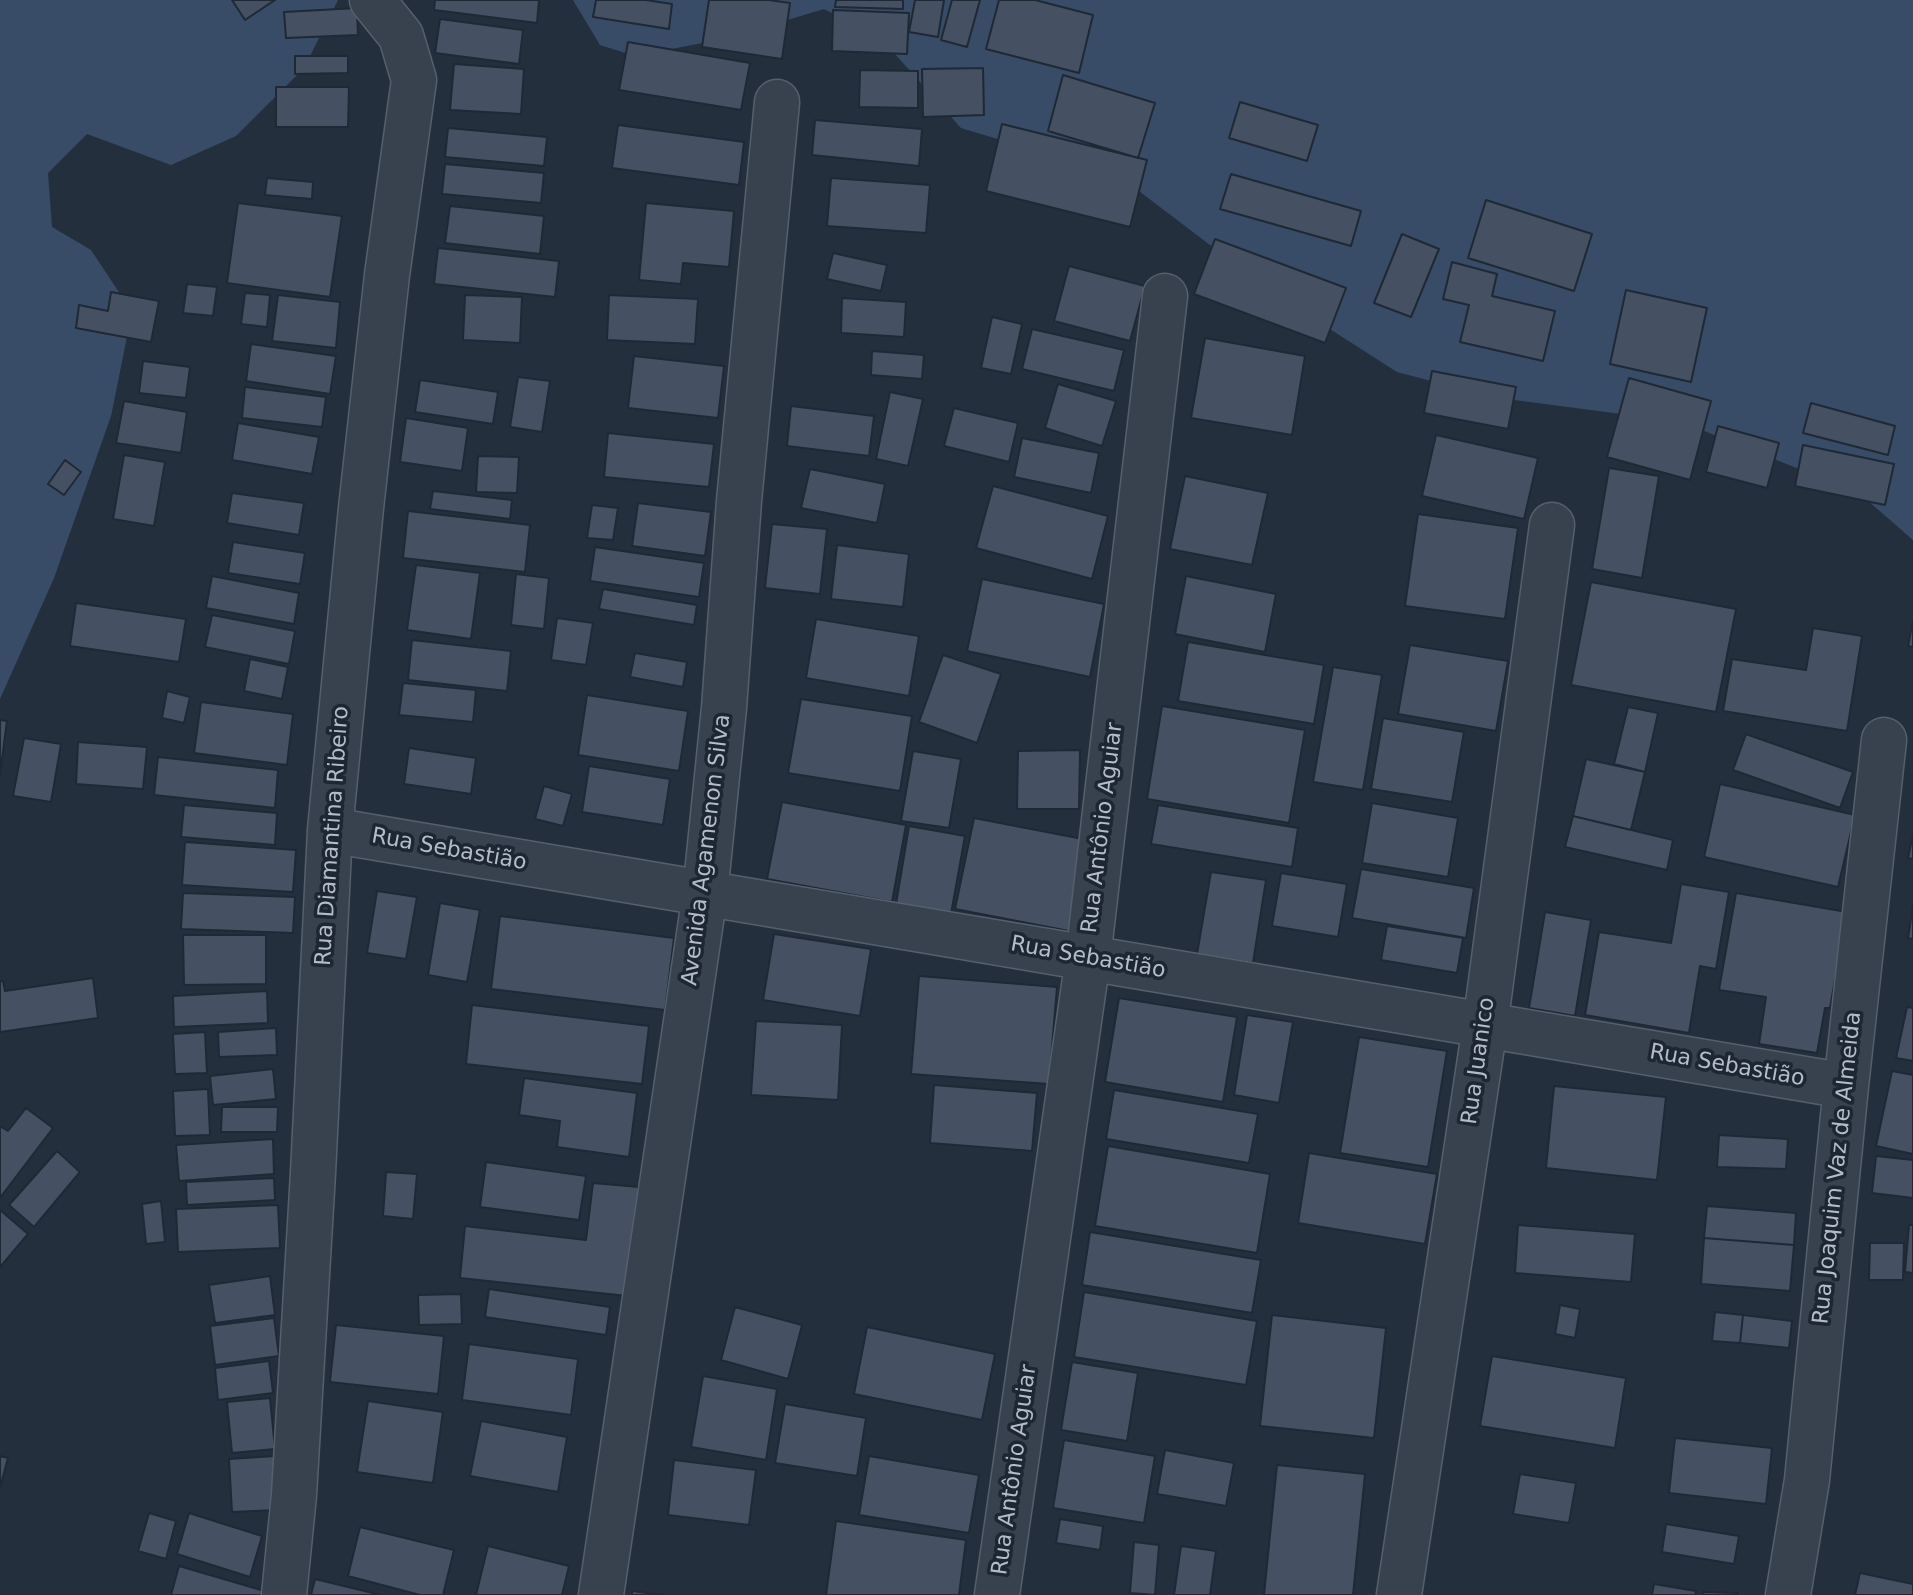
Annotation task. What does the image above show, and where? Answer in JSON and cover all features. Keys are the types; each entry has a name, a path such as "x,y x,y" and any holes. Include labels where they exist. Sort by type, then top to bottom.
{"street":[{"name":"Rua Diamantina Ribeiro","path":"284,1595 294,1495 312,1204 330,830 359,523 414,80 401,36 372,0"},
{"name":"Avenida Agamenon Silva","path":"601,1595 705,894 777,102"},
{"name":"Rua Antônio Aguiar","path":"997,1595 1088,958 1165,296"},
{"name":"Rua Juanico","path":"1399,1595 1485,1026 1552,525"},
{"name":"Rua Joaquim Vaz de Almeida","path":"1788,1595 1807,1480 1884,740"},
{"name":"Rua Sebastião","path":"330,830 1846,1086"}],"water":[{"path":"0,0 338,0 304,68 236,136 171,165 87,134 48,173 52,227 91,250 132,312 111,416 54,578 0,699"},
{"path":"573,0 1913,0 1913,540 1859,493 1682,422 1492,397 1397,372 1269,290 1118,175 961,128 879,36 824,9 723,39 635,56 600,45"}],"building":[{"path":"232,0 275,0 245,20"},
{"path":"435,0 539,0 537,23 434,10"},
{"path":"596,0 646,0 672,4 669,29 593,17"},
{"path":"709,0 790,3 782,59 702,47"},
{"path":"836,0 903,0 903,9 835,7"},
{"path":"915,0 944,0 938,37 909,32"},
{"path":"952,0 980,0 967,47 941,40"},
{"path":"999,0 1035,0 1093,15 1079,73 986,49"},
{"path":"357,8 358,35 286,38 284,12"},
{"path":"833,10 909,13 907,54 832,51"},
{"path":"440,19 523,30 519,64 435,53"},
{"path":"628,42 750,63 741,110 619,90"},
{"path":"295,56 348,56 348,73 295,74"},
{"path":"454,64 524,69 521,114 450,110"},
{"path":"983,68 984,115 923,117 922,69"},
{"path":"860,70 918,71 918,108 859,107"},
{"path":"1063,75 1155,103 1138,158 1048,131"},
{"path":"276,87 349,87 348,127 276,127"},
{"path":"1240,102 1318,125 1307,161 1229,138"},
{"path":"815,120 922,129 919,166 812,155"},
{"path":"1002,124 1147,160 1130,227 986,191"},
{"path":"618,125 744,142 739,185 612,168"},
{"path":"448,128 547,137 544,166 445,157"},
{"path":"445,164 544,173 541,203 442,194"},
{"path":"1231,174 1361,211 1351,246 1220,209"},
{"path":"267,178 313,182 312,199 265,195"},
{"path":"831,178 930,185 926,233 827,226"},
{"path":"1486,200 1592,234 1574,291 1468,258"},
{"path":"238,203 342,216 330,297 227,283"},
{"path":"646,203 734,211 729,267 683,263 681,284 639,280"},
{"path":"450,206 544,216 540,254 445,243"},
{"path":"1402,234 1439,249 1411,317 1374,303"},
{"path":"1215,239 1346,288 1325,343 1194,294"},
{"path":"438,248 559,261 555,297 434,284"},
{"path":"833,253 887,265 881,291 827,279"},
{"path":"1452,262 1497,274 1492,296 1555,311 1543,361 1460,342 1469,305 1443,299"},
{"path":"1069,266 1145,286 1130,341 1054,321"},
{"path":"187,284 217,287 213,316 183,313"},
{"path":"1626,290 1707,308 1691,382 1610,364"},
{"path":"111,292 159,301 151,342 76,328 79,305 108,311"},
{"path":"245,293 270,295 267,327 241,324"},
{"path":"278,295 340,302 336,348 272,341"},
{"path":"465,295 522,297 520,343 463,340"},
{"path":"609,295 698,299 695,344 607,340"},
{"path":"842,298 906,302 904,337 841,333"},
{"path":"992,317 1022,324 1011,374 981,368"},
{"path":"1032,329 1124,350 1114,391 1022,369"},
{"path":"1205,338 1305,356 1292,435 1191,418"},
{"path":"251,344 336,356 330,394 246,381"},
{"path":"872,351 924,355 922,379 871,375"},
{"path":"634,356 724,366 718,418 628,408"},
{"path":"143,361 190,367 186,398 139,393"},
{"path":"1432,371 1516,387 1508,429 1424,413"},
{"path":"518,377 550,381 542,432 510,427"},
{"path":"1629,378 1711,401 1690,480 1607,457"},
{"path":"420,380 498,392 493,424 415,412"},
{"path":"1058,384 1116,401 1102,446 1045,428"},
{"path":"245,387 326,397 322,427 242,418"},
{"path":"890,392 923,399 908,466 876,459"},
{"path":"124,401 187,412 181,453 116,443"},
{"path":"1811,403 1895,426 1888,455 1803,433"},
{"path":"791,406 874,416 869,456 787,446"},
{"path":"954,408 1018,423 1009,462 944,446"},
{"path":"406,418 468,428 462,471 400,462"},
{"path":"238,423 319,437 312,474 232,460"},
{"path":"1718,426 1779,443 1767,488 1706,472"},
{"path":"608,433 714,444 709,487 604,477"},
{"path":"1436,435 1538,458 1524,519 1422,496"},
{"path":"1022,438 1099,453 1091,493 1014,477"},
{"path":"1803,445 1894,464 1885,505 1795,486"},
{"path":"124,455 165,462 154,526 113,519"},
{"path":"478,456 519,457 517,493 476,492"},
{"path":"65,460 81,472 64,495 48,484"},
{"path":"1609,468 1659,476 1642,578 1592,569"},
{"path":"810,469 885,484 877,523 801,508"},
{"path":"1185,476 1268,493 1252,565 1170,549"},
{"path":"993,486 1108,516 1092,579 976,548"},
{"path":"433,491 512,500 510,519 430,509"},
{"path":"232,493 304,503 299,535 227,523"},
{"path":"638,503 711,512 705,556 632,546"},
{"path":"592,505 618,508 613,540 587,538"},
{"path":"408,511 530,525 525,572 403,558"},
{"path":"1418,514 1518,528 1505,619 1405,606"},
{"path":"772,524 827,529 820,594 765,588"},
{"path":"233,542 305,553 300,584 228,573"},
{"path":"837,545 909,554 903,607 831,599"},
{"path":"595,547 704,563 699,597 590,581"},
{"path":"416,565 480,573 471,639 407,630"},
{"path":"516,574 549,578 544,629 511,625"},
{"path":"212,576 299,593 294,624 206,608"},
{"path":"1186,576 1276,594 1265,652 1175,634"},
{"path":"982,579 1104,604 1090,677 967,651"},
{"path":"1591,582 1736,609 1716,712 1571,685"},
{"path":"603,589 697,605 694,625 599,609"},
{"path":"76,603 186,619 179,662 70,646"},
{"path":"212,615 295,631 289,664 205,647"},
{"path":"557,618 593,623 586,665 551,660"},
{"path":"816,619 919,636 909,696 806,678"},
{"path":"1913,621 1913,647 1908,646"},
{"path":"1813,628 1862,636 1847,731 1723,711 1732,659 1806,670"},
{"path":"412,640 511,651 507,691 408,680"},
{"path":"1188,642 1324,665 1314,724 1178,701"},
{"path":"1410,645 1508,661 1496,731 1398,714"},
{"path":"635,653 687,662 683,687 630,677"},
{"path":"943,655 1001,674 977,743 919,722"},
{"path":"250,659 288,667 282,699 244,691"},
{"path":"1333,667 1382,675 1363,790 1313,782"},
{"path":"403,683 476,690 473,722 399,715"},
{"path":"167,691 190,697 184,723 162,718"},
{"path":"587,695 688,711 679,771 578,755"},
{"path":"801,699 912,716 900,791 788,773"},
{"path":"201,702 293,714 287,765 194,753"},
{"path":"1162,706 1305,730 1289,823 1147,799"},
{"path":"1628,707 1658,713 1645,772 1614,764"},
{"path":"1383,718 1464,732 1452,802 1371,789"},
{"path":"0,720 7,721 0,775"},
{"path":"1746,734 1853,772 1840,808 1733,770"},
{"path":"24,738 61,744 51,802 13,796"},
{"path":"78,742 147,747 143,789 76,784"},
{"path":"409,748 476,758 471,794 404,784"},
{"path":"1080,750 1079,809 1017,809 1018,751"},
{"path":"913,751 961,759 949,828 901,821"},
{"path":"158,757 278,770 275,808 154,795"},
{"path":"1586,759 1645,772 1631,830 1573,816"},
{"path":"589,766 670,779 663,825 582,812"},
{"path":"1720,784 1855,815 1838,887 1704,857"},
{"path":"544,786 572,794 563,826 535,819"},
{"path":"782,802 906,825 892,902 767,879"},
{"path":"1372,803 1458,818 1448,877 1362,863"},
{"path":"184,805 277,813 275,845 181,837"},
{"path":"1158,805 1298,828 1292,867 1151,844"},
{"path":"1573,816 1673,840 1667,870 1565,847"},
{"path":"974,818 1088,840 1069,931 955,909"},
{"path":"909,826 965,836 949,925 894,916"},
{"path":"1913,835 1913,859 1908,858"},
{"path":"185,842 296,850 293,892 182,885"},
{"path":"1361,869 1474,888 1466,938 1352,918"},
{"path":"1211,872 1266,880 1253,963 1197,954"},
{"path":"1281,873 1347,884 1338,937 1272,926"},
{"path":"1681,884 1729,892 1716,969 1700,966 1689,1033 1585,1015 1599,932 1671,943"},
{"path":"377,891 417,897 406,959 367,953"},
{"path":"183,893 295,897 293,933 181,929"},
{"path":"1736,893 1847,912 1830,1008 1825,1008 1817,1053 1759,1044 1766,997 1719,990"},
{"path":"440,903 480,910 467,982 428,975"},
{"path":"1913,905 1913,939 1908,938"},
{"path":"1545,912 1591,920 1575,1016 1529,1008"},
{"path":"500,916 674,938 665,1010 491,989"},
{"path":"1387,926 1463,938 1457,973 1381,960"},
{"path":"774,934 871,949 860,1016 763,1000"},
{"path":"183,935 266,935 266,984 184,985"},
{"path":"919,976 1057,987 1049,1084 911,1074"},
{"path":"93,978 98,1018 0,1032 0,981 3,981 5,991"},
{"path":"267,991 268,1023 174,1027 173,996"},
{"path":"1119,998 1237,1017 1223,1102 1105,1082"},
{"path":"472,1005 649,1026 642,1084 466,1064"},
{"path":"1907,1007 1913,1008 1913,1061 1896,1058"},
{"path":"1247,1015 1293,1022 1279,1103 1234,1095"},
{"path":"756,1021 842,1025 838,1100 751,1095"},
{"path":"276,1028 277,1055 219,1057 218,1032"},
{"path":"205,1032 207,1073 175,1074 173,1034"},
{"path":"1359,1037 1447,1051 1428,1167 1340,1153"},
{"path":"273,1069 276,1099 213,1105 210,1076"},
{"path":"1892,1071 1913,1075 1913,1154 1876,1146"},
{"path":"524,1078 637,1093 629,1157 557,1147 560,1121 519,1115"},
{"path":"934,1085 1037,1093 1032,1151 930,1143"},
{"path":"1554,1086 1666,1097 1657,1180 1546,1168"},
{"path":"208,1089 210,1135 175,1136 173,1091"},
{"path":"1114,1090 1258,1114 1249,1163 1106,1139"},
{"path":"222,1107 278,1107 277,1132 221,1132"},
{"path":"26,1108 53,1128 0,1198 0,1126 8,1131"},
{"path":"1719,1135 1788,1139 1786,1169 1717,1167"},
{"path":"273,1139 274,1174 179,1181 176,1145"},
{"path":"1108,1146 1270,1174 1257,1253 1095,1226"},
{"path":"57,1151 80,1172 34,1227 9,1205"},
{"path":"1309,1153 1437,1174 1425,1244 1298,1223"},
{"path":"1876,1156 1913,1160 1913,1198 1872,1193"},
{"path":"486,1162 586,1176 579,1220 480,1207"},
{"path":"386,1172 417,1174 413,1219 383,1216"},
{"path":"274,1178 275,1200 187,1205 186,1182"},
{"path":"593,1183 639,1187 627,1296 460,1278 465,1226 586,1240"},
{"path":"161,1201 165,1242 146,1244 142,1204"},
{"path":"278,1205 280,1248 178,1252 176,1209"},
{"path":"1707,1206 1796,1213 1794,1245 1704,1238"},
{"path":"0,1210 28,1234 0,1267"},
{"path":"1518,1225 1635,1234 1631,1282 1515,1273"},
{"path":"1909,1225 1913,1225 1913,1273 1905,1272"},
{"path":"1090,1232 1261,1260 1252,1313 1082,1285"},
{"path":"1704,1238 1794,1245 1790,1291 1701,1284"},
{"path":"1870,1243 1904,1243 1903,1280 1869,1280"},
{"path":"270,1276 275,1315 215,1323 209,1285"},
{"path":"489,1289 610,1307 606,1335 485,1317"},
{"path":"1084,1292 1257,1321 1246,1385 1074,1357"},
{"path":"461,1294 462,1324 419,1325 418,1295"},
{"path":"1560,1305 1580,1309 1575,1338 1555,1334"},
{"path":"735,1307 802,1325 788,1379 721,1360"},
{"path":"1715,1312 1743,1315 1740,1343 1712,1341"},
{"path":"1272,1315 1386,1328 1374,1438 1260,1426"},
{"path":"1743,1315 1792,1321 1789,1348 1740,1343"},
{"path":"274,1318 279,1356 215,1365 210,1326"},
{"path":"336,1325 444,1336 438,1394 330,1382"},
{"path":"867,1327 995,1354 982,1420 854,1394"},
{"path":"469,1344 578,1359 571,1415 462,1400"},
{"path":"1492,1356 1626,1378 1615,1448 1480,1426"},
{"path":"269,1361 273,1393 218,1400 215,1368"},
{"path":"1072,1362 1138,1373 1127,1441 1061,1430"},
{"path":"703,1376 777,1389 766,1460 691,1447"},
{"path":"270,1398 275,1449 232,1453 227,1402"},
{"path":"368,1401 443,1412 433,1483 357,1472"},
{"path":"785,1404 866,1418 857,1476 775,1463"},
{"path":"481,1421 567,1437 558,1492 470,1476"},
{"path":"1675,1438 1772,1448 1766,1504 1669,1493"},
{"path":"1064,1440 1155,1456 1144,1523 1053,1508"},
{"path":"1165,1450 1234,1463 1226,1506 1157,1494"},
{"path":"0,1456 8,1458 0,1488"},
{"path":"275,1456 277,1510 232,1512 229,1459"},
{"path":"869,1456 979,1475 969,1533 859,1515"},
{"path":"674,1460 756,1470 749,1525 668,1515"},
{"path":"1277,1465 1365,1474 1353,1595 1264,1595"},
{"path":"1520,1474 1576,1483 1569,1523 1513,1514"},
{"path":"149,1513 176,1521 166,1559 138,1551"},
{"path":"189,1513 262,1536 250,1577 177,1554"},
{"path":"1060,1519 1103,1526 1100,1550 1056,1543"},
{"path":"836,1521 966,1540 959,1595 826,1595"},
{"path":"1666,1524 1739,1536 1734,1564 1662,1552"},
{"path":"360,1527 454,1550 443,1595 420,1595 348,1576"},
{"path":"1134,1542 1159,1545 1155,1595 1130,1593"},
{"path":"488,1546 569,1566 562,1595 476,1595"},
{"path":"1181,1546 1216,1551 1210,1595 1174,1595"},
{"path":"179,1566 268,1592 268,1595 171,1595"},
{"path":"1860,1573 1913,1584 1913,1595 1855,1595"},
{"path":"315,1579 381,1595 311,1595"},
{"path":"1654,1584 1696,1591 1695,1595 1652,1595"},
{"path":"632,1591 664,1595 632,1595"},
{"path":"1703,1592 1738,1593 1738,1595 1702,1595"}]}
